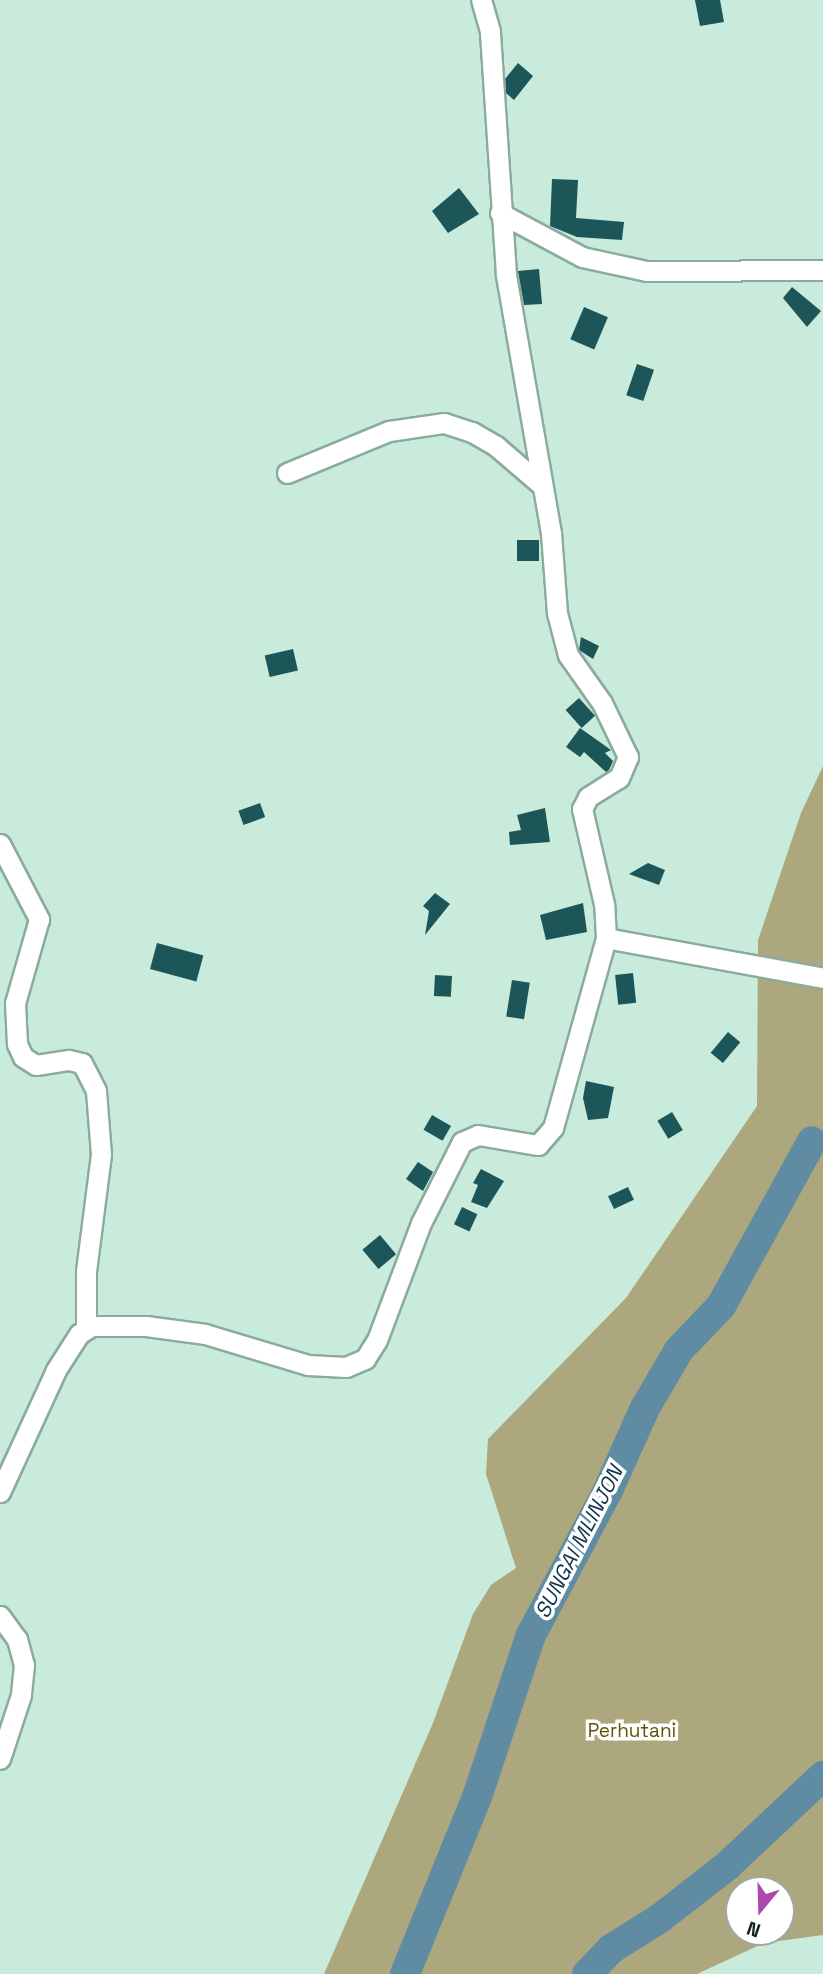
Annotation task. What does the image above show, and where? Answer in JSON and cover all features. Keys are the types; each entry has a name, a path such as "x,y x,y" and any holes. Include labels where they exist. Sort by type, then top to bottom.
{"street":[{"path":"86,1328 116,1324 205,1334 308,1365 334,1368 365,1359 377,1340 421,1223 462,1142 478,1135 528,1146 549,1135 606,938 604,904 582,808 588,797 619,778 628,757 602,703 561,637 551,533 539,484 500,213 491,31 481,0"},
{"path":"500,213 582,257 647,271 823,270"},
{"path":"287,472 389,431 444,423 472,432 496,446 539,484"},
{"path":"0,844 39,919 15,1003 17,1044 23,1057 36,1065 69,1060 82,1063 96,1091 101,1154 86,1271 86,1328 56,1370 0,1492"},
{"path":"606,938 823,978"},
{"path":"0,1616 17,1639 24,1665 21,1695 0,1759"}],"green space":[{"name":"Perhutani","path":"823,766 823,1935 795,1939 795,1876 725,1876 725,1946 758,1946 697,1974 324,1974 433,1723 473,1614 491,1585 516,1568 486,1474 488,1439 626,1298 757,1106 758,940 801,813"}],"building":[{"path":"695,0 720,0 724,22 700,26"},
{"path":"518,63 533,76 514,100 506,93 505,79"},
{"path":"552,179 578,180 576,218 624,222 622,240 577,237 550,226"},
{"path":"459,188 479,214 448,233 432,211"},
{"path":"539,269 542,304 524,305 518,271"},
{"path":"792,287 821,311 807,327 783,298"},
{"path":"584,307 608,317 594,349 570,339"},
{"path":"637,364 654,370 643,401 626,395"},
{"path":"517,540 539,540 539,561 517,561"},
{"path":"581,637 599,646 593,659 579,650"},
{"path":"293,649 298,670 270,677 265,656"},
{"path":"579,698 595,716 582,728 566,710"},
{"path":"580,728 611,750 605,753 613,761 606,772 584,752 580,757 566,747"},
{"path":"260,803 265,817 244,825 238,811"},
{"path":"545,808 550,842 510,845 509,832 521,830 517,815"},
{"path":"648,863 665,870 659,885 629,874"},
{"path":"435,893 450,904 425,935 429,911 423,906"},
{"path":"583,903 587,932 546,940 540,915"},
{"path":"157,943 203,955 196,982 150,969"},
{"path":"633,973 636,1003 618,1005 615,975"},
{"path":"435,975 452,976 451,997 434,996"},
{"path":"512,980 530,983 524,1019 506,1017"},
{"path":"728,1032 740,1042 723,1063 711,1053"},
{"path":"586,1081 614,1087 608,1118 588,1120 583,1098"},
{"path":"672,1112 683,1130 668,1139 657,1121"},
{"path":"432,1115 451,1126 443,1141 424,1130"},
{"path":"418,1162 433,1172 423,1191 406,1179"},
{"path":"481,1169 504,1181 487,1208 471,1202 478,1185 473,1183"},
{"path":"628,1187 634,1200 614,1209 608,1196"},
{"path":"462,1207 477,1214 469,1231 454,1224"},
{"path":"380,1235 396,1254 378,1269 362,1250"}],"waterway":[{"name":"SUNGAI MLINJON","path":"405,1974 477,1797 531,1635 609,1488 645,1408 679,1350 721,1306 812,1141"},
{"name":"SUNGAI MLINJON","path":"587,1974 611,1949 659,1919 727,1866 823,1776"}]}
